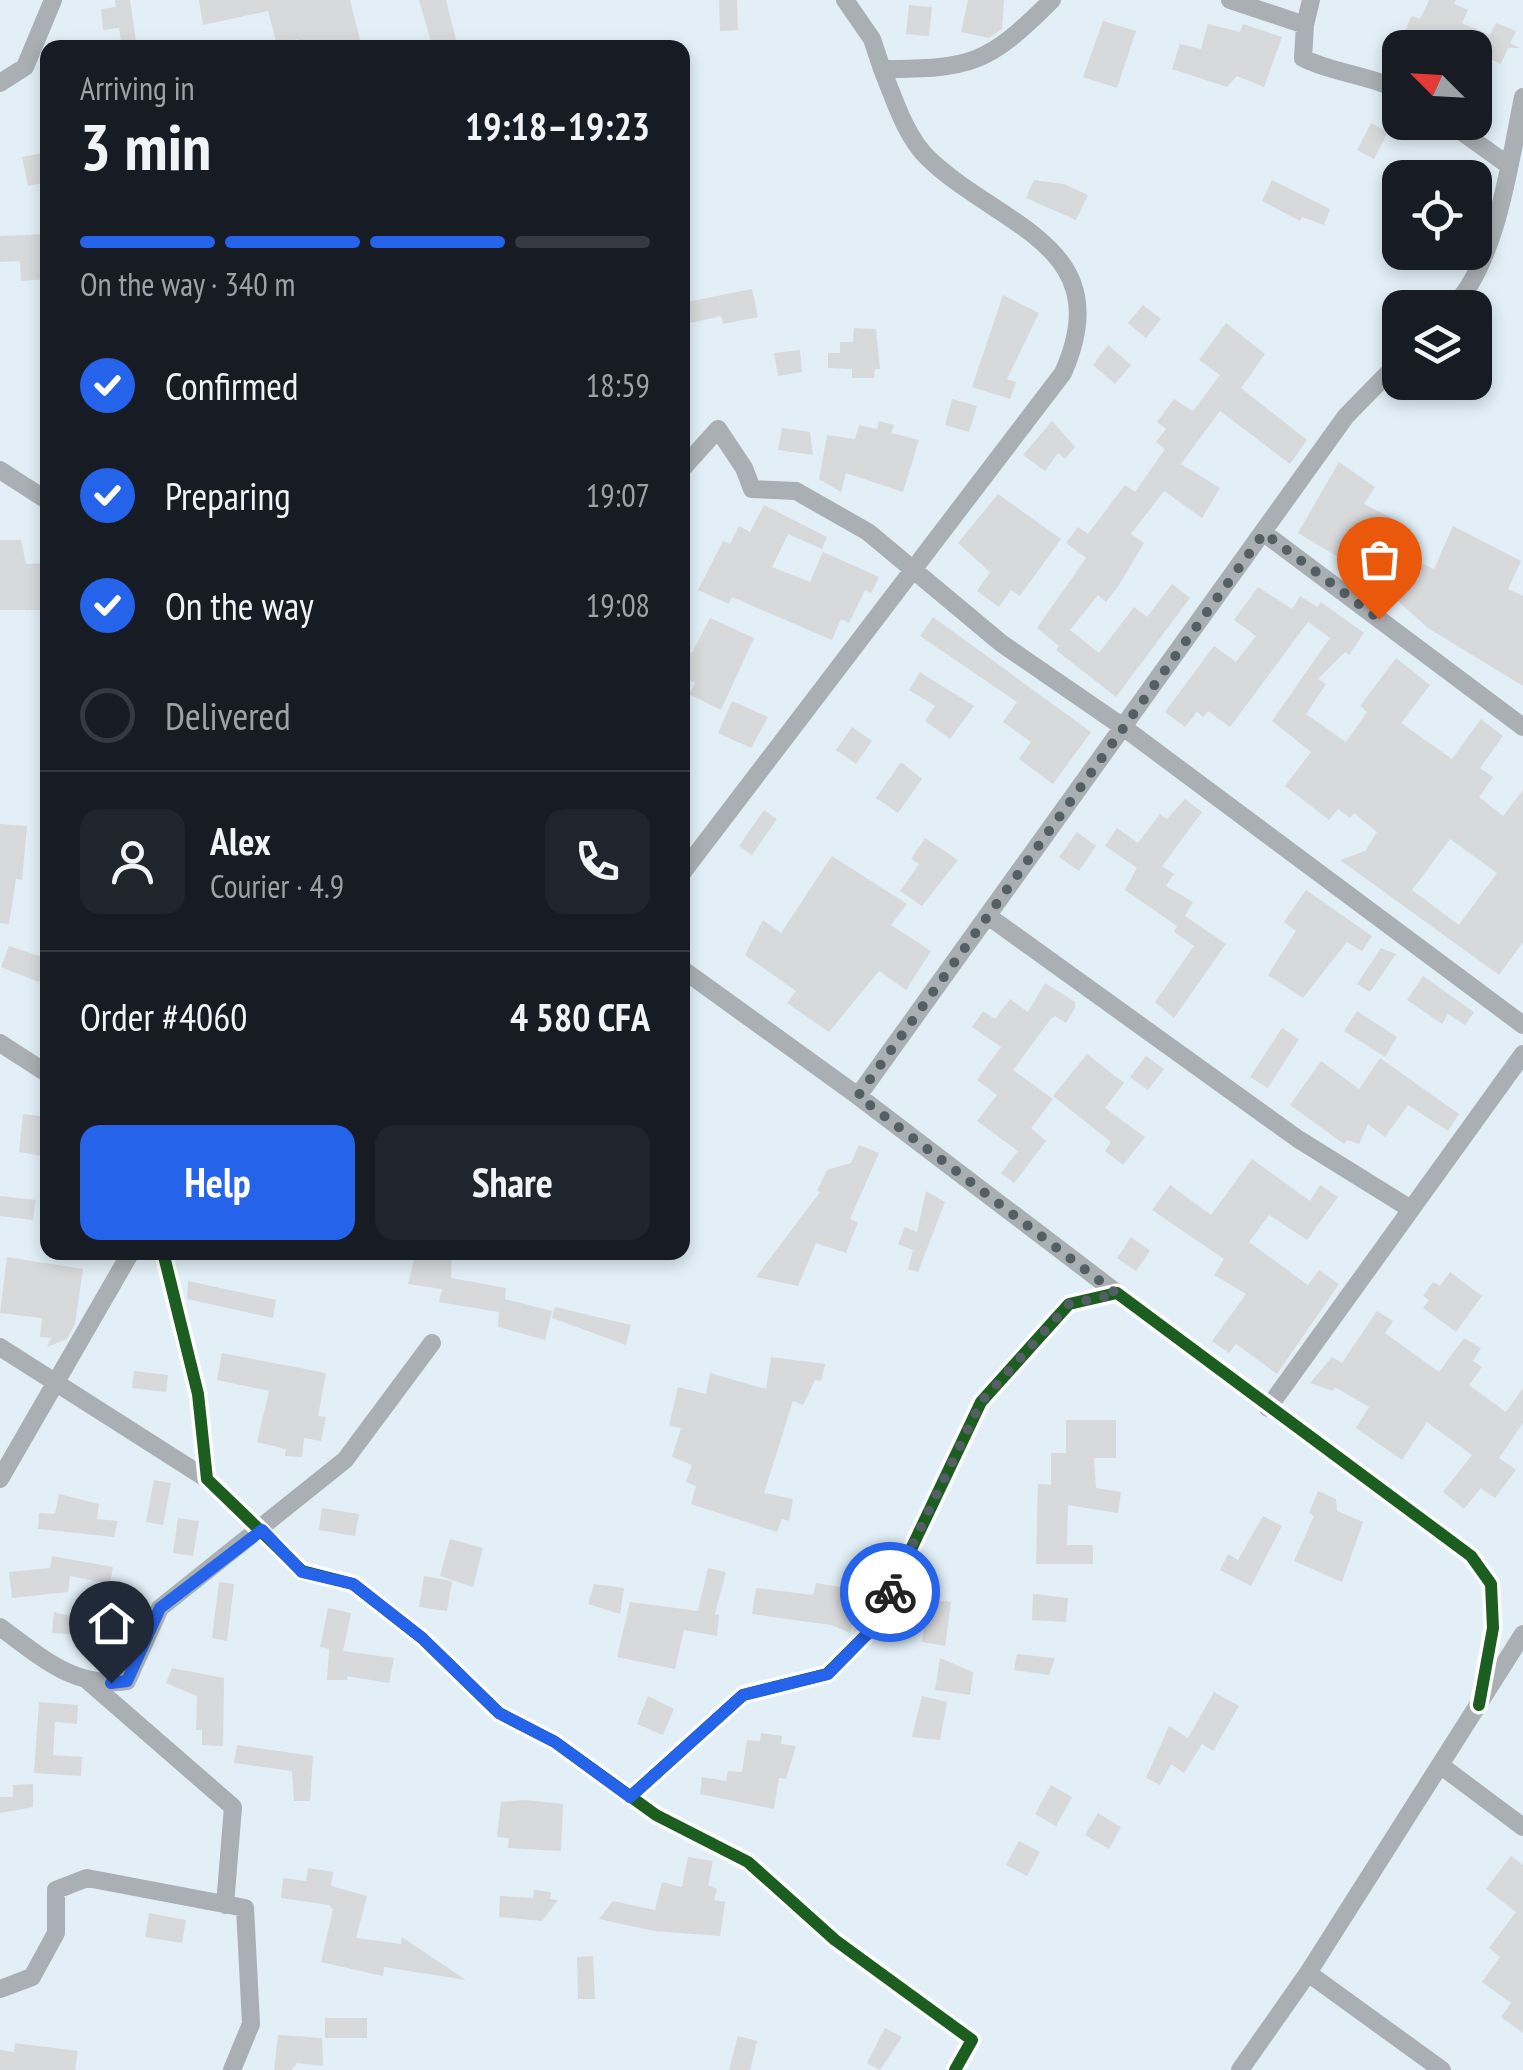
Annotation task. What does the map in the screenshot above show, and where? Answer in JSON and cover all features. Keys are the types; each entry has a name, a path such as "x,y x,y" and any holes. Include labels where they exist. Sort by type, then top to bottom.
{"street":[{"path":"0,84 24,67 53,0"},
{"path":"690,863 813,706 908,570 1062,373 1077,341 1075,294 1060,257 1028,228 926,156 900,114 872,39 845,0"},
{"path":"882,69 948,69 988,58 1052,0"},
{"path":"1230,0 1305,24"},
{"path":"1311,0 1303,58 1382,86"},
{"path":"1468,290 1500,206 1523,97"},
{"path":"1473,140 1508,165"},
{"path":"858,1096 1346,416 1382,379"},
{"path":"690,460 718,430 744,468 752,489 796,491 868,532 908,570 1001,643 1124,727 1523,1025"},
{"path":"0,470 40,496"},
{"path":"1264,533 1523,726"},
{"path":"988,916 1298,1139 1409,1208"},
{"path":"690,976 858,1096 1268,1408 1471,1556 1491,1584 1492,1628 1478,1705"},
{"path":"0,1043 40,1069"},
{"path":"1268,1408 1523,1054"},
{"path":"0,1480 126,1260"},
{"path":"165,1260 198,1394 206,1479"},
{"path":"630,1797 743,1695 828,1674 874,1627 981,1402 1069,1304 1117,1294"},
{"path":"0,1626 64,1675 127,1681 160,1608 345,1460 432,1343"},
{"path":"0,1347 206,1479 302,1572 353,1584 422,1638 499,1713 555,1742 630,1797 748,1862 835,1940 972,2040 955,2070"},
{"path":"1240,2070 1308,1973 1523,1634"},
{"path":"84,1678 233,1807 226,1904"},
{"path":"1440,1765 1523,1827"},
{"path":"0,1989 32,1978 56,1933 56,1890 87,1878 245,1908 251,2024 232,2070"},
{"path":"1308,1973 1442,2070"}],"building":[{"path":"115,0 130,0 136,40 121,40 119,28 103,30 101,9 116,7"},
{"path":"199,0 350,0 360,40 276,40 268,11 203,25"},
{"path":"419,0 446,0 456,40 431,40"},
{"path":"719,0 737,0 738,30 720,31"},
{"path":"968,0 1004,0 1002,29 989,38 961,32"},
{"path":"1429,0 1456,0 1454,4 1468,10 1462,23 1478,30 1405,30 1412,16 1420,19"},
{"path":"909,5 932,7 929,36 906,34"},
{"path":"1103,21 1136,31 1117,88 1083,77"},
{"path":"1496,23 1516,31 1510,43 1520,48 1508,48 1501,64 1492,60 1492,31"},
{"path":"1208,24 1240,32 1243,24 1282,37 1264,87 1237,76 1227,87 1172,69 1180,44 1201,49"},
{"path":"1371,123 1382,129 1384,140 1374,159 1357,150"},
{"path":"40,154 40,184 28,186 22,157"},
{"path":"1034,180 1064,184 1088,195 1076,220 1026,198"},
{"path":"1272,180 1330,209 1324,225 1302,217 1300,221 1262,201"},
{"path":"40,234 40,280 21,281 20,261 0,262 0,236"},
{"path":"752,289 758,317 723,324 721,316 691,323 690,301"},
{"path":"1003,295 1039,313 1007,379 1016,382 1010,399 972,387"},
{"path":"1143,305 1161,319 1146,338 1128,323"},
{"path":"1226,323 1265,354 1241,388 1307,440 1290,464 1220,411 1181,464 1220,488 1202,518 1164,491 1131,534 1144,543 1119,585 1106,602 1098,595 1070,630 1099,653 1134,607 1147,617 1172,584 1190,598 1116,697 1056,650 1059,646 1037,628 1086,558 1066,543 1078,527 1088,534 1125,485 1135,492 1165,449 1156,442 1166,429 1157,422 1174,399 1193,411 1220,375 1199,360"},
{"path":"854,328 876,329 880,369 875,369 874,378 852,378 852,369 828,368 828,353 840,353 840,342 853,342"},
{"path":"1108,345 1131,365 1115,384 1093,365"},
{"path":"800,350 802,372 778,376 774,353"},
{"path":"952,399 977,406 969,432 945,425"},
{"path":"879,421 894,425 891,433 919,440 903,492 846,473 841,492 819,479 827,435 855,439 859,425 877,429"},
{"path":"1052,421 1075,447 1065,459 1058,453 1045,471 1023,455"},
{"path":"782,428 810,432 813,455 778,450"},
{"path":"1339,462 1375,487 1364,504 1401,523 1391,550 1434,569 1453,526 1521,561 1508,589 1523,596 1523,686 1428,628 1387,591 1362,579 1365,573 1298,533"},
{"path":"998,494 1061,539 1020,596 1011,590 999,607 977,591 990,572 958,543"},
{"path":"764,505 827,537 822,549 788,534 772,567 810,582 823,552 879,577 871,593 865,590 849,623 841,619 832,640 732,597 729,604 698,590 723,541 730,544 739,526 750,532"},
{"path":"0,540 21,540 26,564 40,563 40,610 0,610"},
{"path":"1258,587 1292,609 1300,596 1317,607 1321,602 1364,633 1349,655 1345,652 1318,679 1326,684 1306,714 1346,742 1367,712 1360,706 1396,658 1430,685 1401,723 1452,759 1481,719 1503,736 1480,768 1493,777 1479,797 1503,816 1523,790 1523,942 1499,975 1340,860 1365,851 1377,832 1354,813 1350,818 1338,809 1329,820 1285,786 1311,752 1272,721 1330,638 1308,622 1230,727 1208,711 1203,717 1197,712 1185,727 1165,712 1214,646 1236,662 1256,636 1234,620","holes":["1450,839 1497,873 1459,925 1412,890"]},
{"path":"933,617 1091,732 1053,784 1019,759 1031,742 1003,722 1017,702 920,636"},
{"path":"710,618 754,638 721,710 690,694 695,683 690,681 692,653"},
{"path":"920,672 974,706 950,739 925,721 935,706 909,690"},
{"path":"732,701 768,717 751,748 718,733"},
{"path":"852,727 872,741 856,764 836,750"},
{"path":"901,762 922,779 898,813 876,798"},
{"path":"1185,799 1202,812 1162,866 1174,874 1166,886 1193,902 1185,916 1226,944 1174,1018 1155,1002 1194,946 1174,932 1177,926 1125,890 1137,868 1105,846 1117,828 1138,843 1160,814 1167,819"},
{"path":"764,810 777,819 752,855 739,846"},
{"path":"0,824 27,826 22,880 16,879 9,924 0,923"},
{"path":"1077,832 1096,846 1079,871 1059,857"},
{"path":"925,838 958,860 922,906 900,891 919,864 911,859"},
{"path":"832,856 907,904 891,925 931,951 906,990 879,971 829,1032 787,1003 796,991 745,955 763,920 781,933"},
{"path":"1306,890 1372,936 1362,951 1347,942 1303,998 1268,975 1296,931 1284,922"},
{"path":"9,946 40,956 40,980 39,982 1,967"},
{"path":"1381,948 1396,954 1370,992 1357,984"},
{"path":"1423,976 1474,1012 1465,1025 1448,1014 1442,1024 1407,1000"},
{"path":"1045,983 1075,1002 1075,1008 1066,1023 1055,1016 1050,1020 1013,1070 1053,1099 1031,1128 1046,1141 1014,1183 1001,1173 1018,1151 977,1121 997,1095 977,1080 1001,1047 972,1027 983,1011 995,1019 1010,999 1028,1012"},
{"path":"1357,1011 1397,1037 1385,1057 1344,1031"},
{"path":"1282,1028 1299,1039 1268,1088 1250,1077"},
{"path":"1087,1054 1124,1083 1105,1108 1145,1137 1123,1165 1105,1151 1111,1142 1053,1096"},
{"path":"1146,1056 1164,1069 1148,1090 1130,1077"},
{"path":"1380,1058 1459,1114 1448,1131 1408,1105 1385,1137 1368,1124 1359,1144 1347,1140 1344,1144 1290,1105 1321,1061 1359,1089"},
{"path":"23,1114 40,1116 40,1156 19,1152"},
{"path":"859,1145 879,1153 850,1219 858,1222 846,1253 816,1243 798,1286 756,1277 820,1192 817,1191 827,1170 851,1163"},
{"path":"1252,1159 1310,1201 1320,1185 1338,1197 1307,1240 1269,1215 1249,1242 1308,1285 1319,1270 1339,1284 1277,1374 1236,1344 1229,1353 1212,1341 1246,1294 1214,1275 1224,1259 1152,1210 1170,1185 1211,1215"},
{"path":"926,1191 945,1202 918,1272 908,1269 913,1250 898,1244 905,1227 917,1232"},
{"path":"0,1196 36,1200 33,1220 0,1216"},
{"path":"1131,1237 1150,1251 1136,1271 1117,1258"},
{"path":"7,1257 83,1269 75,1324 67,1339 47,1347 51,1338 40,1337 42,1318 0,1313"},
{"path":"414,1260 452,1260 451,1278 506,1288 505,1299 552,1311 545,1340 498,1327 499,1312 439,1302 442,1289 408,1284"},
{"path":"1450,1272 1482,1296 1456,1332 1423,1308 1429,1300 1423,1296 1433,1282 1440,1286"},
{"path":"188,1281 276,1300 273,1318 187,1299"},
{"path":"555,1307 631,1325 626,1345 552,1318"},
{"path":"1377,1311 1393,1321 1385,1333 1439,1372 1464,1338 1481,1348 1473,1361 1482,1367 1469,1385 1506,1412 1523,1388 1523,1423 1499,1458 1516,1470 1495,1498 1481,1488 1464,1509 1443,1492 1472,1455 1427,1422 1402,1460 1356,1428 1369,1407 1335,1387 1333,1391 1310,1383 1332,1357 1342,1363"},
{"path":"222,1353 326,1373 318,1416 326,1417 321,1441 304,1438 302,1457 285,1456 286,1449 257,1442 269,1391 217,1380"},
{"path":"771,1357 825,1364 821,1381 815,1380 803,1405 793,1401 764,1493 793,1499 789,1521 782,1519 777,1532 691,1504 696,1486 686,1482 692,1465 672,1457 681,1428 669,1426 678,1387 706,1394 710,1373 766,1389"},
{"path":"134,1371 168,1375 166,1392 132,1388"},
{"path":"1066,1420 1116,1420 1116,1458 1094,1458 1096,1488 1121,1492 1118,1513 1068,1505 1067,1545 1093,1545 1093,1564 1036,1564 1038,1484 1051,1485 1051,1453 1066,1453"},
{"path":"154,1480 171,1483 163,1525 146,1522"},
{"path":"1318,1491 1336,1499 1337,1511 1363,1522 1342,1582 1294,1561 1314,1516 1309,1513"},
{"path":"59,1494 99,1504 97,1519 118,1521 114,1537 38,1529 39,1513 55,1514"},
{"path":"322,1508 359,1514 355,1536 319,1530"},
{"path":"1263,1516 1282,1526 1251,1586 1220,1570 1228,1554 1238,1560"},
{"path":"178,1518 199,1521 193,1556 173,1553"},
{"path":"450,1539 483,1548 473,1587 440,1576"},
{"path":"52,1556 113,1567 110,1584 70,1576 68,1592 12,1598 9,1572 50,1568"},
{"path":"708,1568 726,1572 715,1614 719,1615 717,1636 684,1630 675,1669 617,1657 630,1602 698,1611"},
{"path":"424,1576 452,1581 447,1611 419,1607"},
{"path":"219,1582 234,1584 227,1641 212,1638"},
{"path":"816,1583 862,1591 850,1633 831,1625 752,1614 756,1588 813,1595"},
{"path":"594,1584 624,1588 620,1614 588,1604"},
{"path":"1033,1594 1068,1598 1066,1622 1032,1620"},
{"path":"928,1599 951,1602 945,1646 922,1642"},
{"path":"328,1608 351,1613 343,1651 394,1658 389,1683 347,1676 347,1680 327,1680 329,1649 320,1647"},
{"path":"54,1612 134,1632 132,1640 128,1649 100,1637 52,1633"},
{"path":"1017,1654 1055,1658 1049,1675 1014,1670"},
{"path":"940,1658 973,1672 970,1695 935,1690"},
{"path":"172,1668 224,1678 223,1746 202,1745 202,1730 196,1730 197,1696 166,1683"},
{"path":"1214,1692 1239,1706 1213,1751 1202,1744 1184,1773 1171,1764 1160,1785 1146,1778 1169,1726 1188,1738"},
{"path":"648,1696 674,1709 663,1735 637,1724"},
{"path":"922,1696 947,1702 940,1740 912,1737"},
{"path":"39,1702 78,1705 77,1724 55,1722 53,1755 82,1757 81,1776 34,1773"},
{"path":"761,1733 782,1736 781,1744 796,1746 786,1779 779,1778 774,1809 700,1794 702,1777 726,1781 728,1771 742,1772 747,1740 760,1741"},
{"path":"237,1745 313,1756 310,1801 294,1801 292,1771 234,1763"},
{"path":"33,1784 33,1807 0,1813 0,1797 13,1797 13,1785"},
{"path":"1051,1785 1072,1797 1056,1826 1035,1814"},
{"path":"501,1802 563,1804 561,1851 508,1848 509,1838 497,1837"},
{"path":"1098,1813 1121,1827 1109,1849 1085,1835"},
{"path":"1019,1841 1040,1852 1027,1876 1006,1865"},
{"path":"1511,1856 1523,1865 1523,2033 1501,2017 1511,2003 1482,1982 1500,1957 1489,1948 1516,1912 1486,1889"},
{"path":"688,1857 713,1861 708,1885 717,1889 714,1900 725,1902 720,1936 654,1931 599,1919 613,1901 655,1910 662,1882 682,1887"},
{"path":"308,1868 333,1872 331,1886 367,1896 356,1938 401,1944 402,1937 466,1980 384,1967 383,1976 321,1962 333,1910 329,1905 281,1898 283,1878 306,1881"},
{"path":"534,1890 551,1892 550,1899 558,1900 542,1921 499,1917 500,1896 533,1898"},
{"path":"149,1913 186,1920 182,1943 145,1937"},
{"path":"593,1956 595,1999 578,1999 577,1957"},
{"path":"325,2018 367,2018 367,2038 325,2038"},
{"path":"885,2028 902,2037 880,2070 867,2063"},
{"path":"278,2035 322,2038 323,2066 297,2063 292,2070 274,2070"},
{"path":"738,2036 757,2041 750,2070 729,2070"},
{"path":"15,2043 78,2051 75,2070 0,2070 0,2050 14,2052"}],"cycle path":[{"path":"165,1260 198,1394 207,1479 302,1571 353,1584 422,1638 499,1713 555,1742 656,1815 748,1862 835,1940 972,2040 955,2070"},
{"path":"630,1797 743,1695 827,1674 874,1627 981,1402 1069,1304 1117,1293 1471,1556 1491,1584 1493,1628 1479,1705"}],"way so far":[{"path":"890,1592 929,1503 981,1402 1069,1304 1117,1294 858,1096 1264,533 1379,619"}],"route":[{"path":"111,1683 127,1681 160,1608 262,1530 302,1572 353,1584 422,1638 499,1713 555,1742 630,1797 743,1695 828,1674 874,1627 890,1592"}]}
